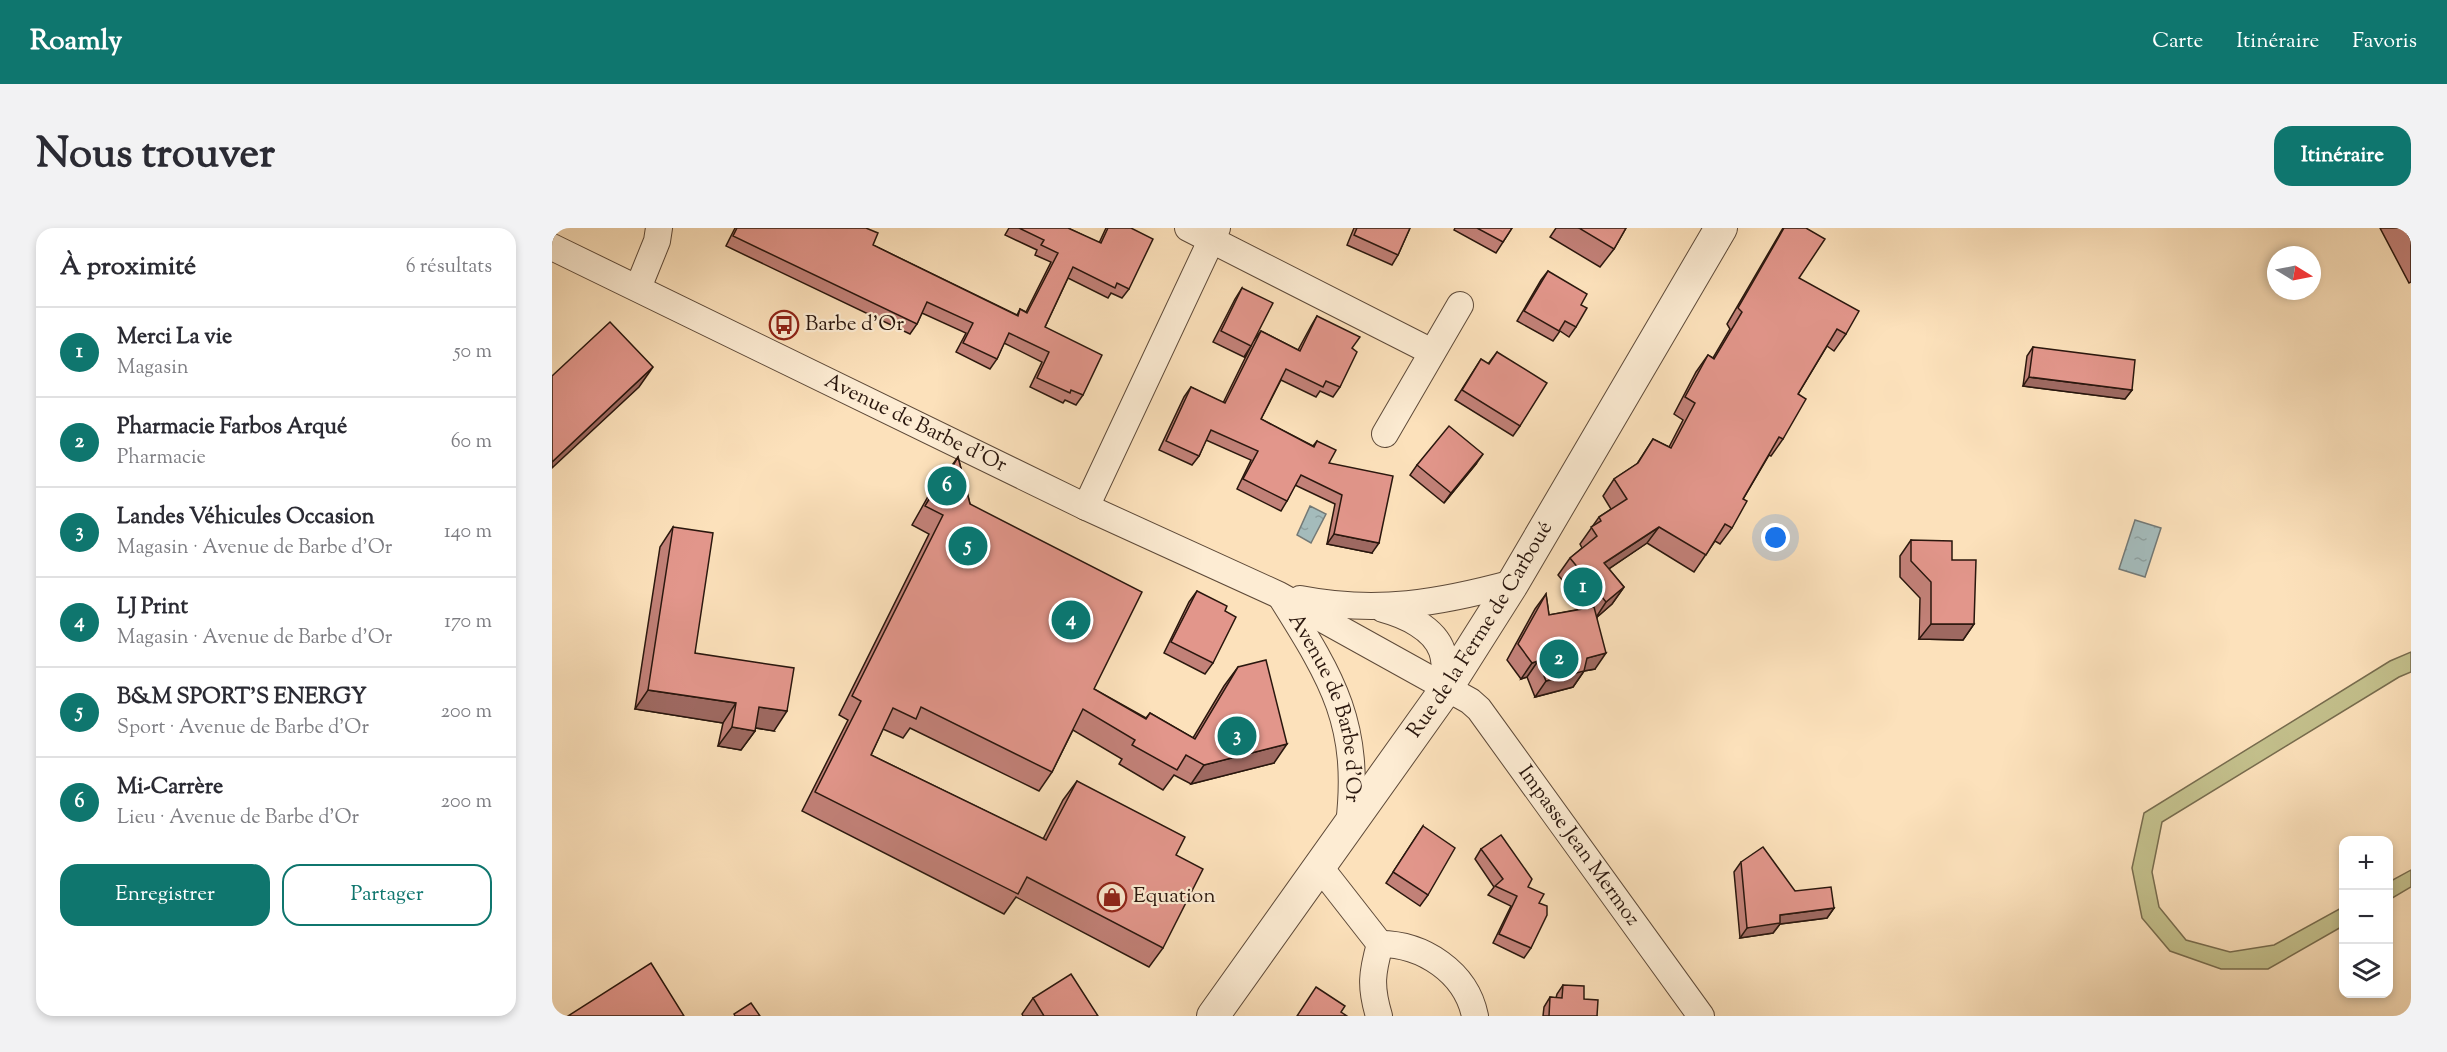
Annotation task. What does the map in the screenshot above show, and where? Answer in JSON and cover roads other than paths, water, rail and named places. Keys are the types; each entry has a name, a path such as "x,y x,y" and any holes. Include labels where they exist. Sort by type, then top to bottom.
{"street":[{"path":"638,288 657,241 659,228"},
{"path":"1188,228 1214,234 1432,352"},
{"name":"Rue de la Ferme de Carboué","path":"1213,1016 1446,689 1513,583 1720,228"},
{"path":"1086,507 1214,234"},
{"name":"Avenue de Barbe d'Or","path":"552,247 1086,507 1279,595 1446,689"},
{"path":"1385,434 1460,305"},
{"name":"Avenue de Barbe d'Or","path":"1279,595 1327,604 1422,604 1513,583"},
{"name":"Avenue de Barbe d'Or","path":"1279,595 1317,654 1340,704 1353,766 1349,825"},
{"name":"Avenue de Barbe d'Or","path":"1369,605 1396,612 1428,629 1442,651 1446,689"},
{"name":"Impasse Jean Mermoz","path":"1446,689 1470,701 1479,709 1701,1016"},
{"path":"1319,866 1380,944"},
{"path":"1379,1016 1372,993 1372,975 1380,944"},
{"path":"1380,944 1398,944 1420,951 1440,963 1458,978 1473,1003 1475,1016"}],"water":[{"path":"1310,506 1326,514 1311,543 1297,535"},
{"path":"2135,520 2161,528 2145,577 2119,569"}],"place":[{"name":"Barbe d'Or","path":"784,325"},
{"name":"Mi-Carrère","path":"947,486"},
{"name":"B&M SPORT'S ENERGY","path":"968,546"},
{"name":"Merci La vie","path":"1583,587"},
{"name":"LJ Print","path":"1071,620"},
{"name":"Pharmacie Farbos Arqué","path":"1559,659"},
{"name":"Landes Véhicules Occasion","path":"1237,736"},
{"name":"Equation","path":"1112,897"}]}
